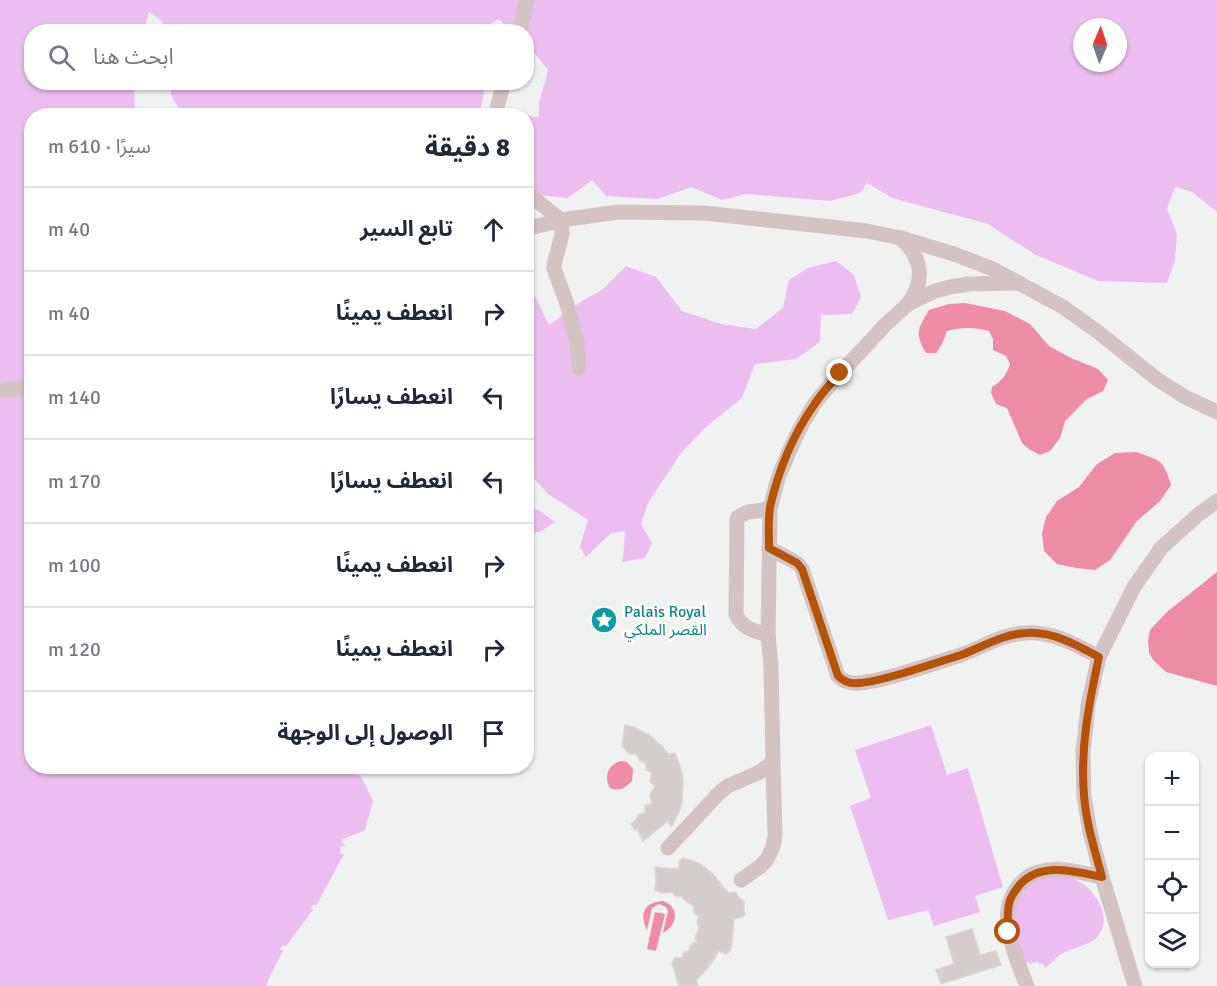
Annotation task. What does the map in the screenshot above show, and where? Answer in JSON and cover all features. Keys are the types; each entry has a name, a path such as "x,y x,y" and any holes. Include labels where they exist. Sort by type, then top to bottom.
{"lane":[{"path":"522,24 527,0"},
{"path":"498,108 502,90"},
{"path":"534,198 561,220 562,234 554,269 577,341 579,368"},
{"path":"534,227 561,220 618,212 704,213 867,231 901,238 993,269 1064,307 1158,380 1185,397 1217,412"},
{"path":"741,880 767,859 773,847 775,835 771,666 768,635 770,509 778,478 788,454 815,403 840,373 914,297 919,283 919,265 913,252 901,238"},
{"path":"909,304 935,291 950,287 969,284 1019,283"},
{"path":"0,391 24,388"},
{"path":"1135,986 1102,877 1090,832 1084,797 1083,753 1089,705 1099,657 1134,587 1161,548 1217,501"},
{"path":"768,635 751,629 740,622 737,616 736,561 738,517 743,513 770,509"},
{"path":"769,548 797,563 802,569 838,676 847,682 858,684 884,679 962,654 1008,636 1026,633 1045,634 1079,646 1099,657"},
{"path":"668,848 719,793 728,786 760,772 773,762"},
{"path":"1027,986 1008,932 1009,901 1015,890 1032,875 1044,870 1058,869 1102,877"}],"shaded area":[{"path":"0,0 1217,0 1217,212 1192,192 1175,187 1167,209 1177,234 1175,260 1167,283 1098,281 1036,255 988,224 892,198 867,183 860,193 830,201 746,194 722,200 692,187 657,199 606,196 592,180 568,198 538,195 534,188 534,117 539,117 539,103 548,70 534,53 534,24 504,24 498,19 490,24 163,24 162,21 149,12 146,24 24,24 24,90 134,90 135,108 24,108 24,774 356,774 361,776 373,801 365,830 341,840 345,846 341,846 340,854 344,854 316,906 314,904 311,908 313,910 286,946 283,945 280,949 283,951 266,986 0,986"},
{"path":"171,90 485,90 481,108 179,108"},
{"path":"836,261 854,275 861,297 852,314 821,315 820,342 796,359 755,364 742,398 705,428 681,453 648,503 641,524 652,543 645,558 622,562 625,531 611,533 586,557 580,547 588,520 548,494 534,478 534,295 549,325 582,301 602,290 626,266 656,277 682,311 721,324 756,329 783,308 789,280 808,268"},
{"path":"965,303 1005,311 1030,324 1049,346 1098,369 1108,380 1103,391 1087,399 1065,421 1060,438 1050,451 1040,455 1022,443 1007,408 996,404 991,393 992,387 1003,377 1010,364 1006,356 993,350 993,339 989,331 968,328 947,331 936,353 926,353 920,341 919,331 929,310 949,304"},
{"path":"1136,452 1160,462 1166,470 1171,485 1160,501 1137,521 1110,560 1095,570 1057,564 1044,551 1042,533 1046,517 1057,501 1079,487 1097,464 1115,453"},
{"path":"534,508 555,522 540,532 534,533"},
{"path":"1217,572 1217,686 1166,672 1149,653 1148,640 1150,630 1167,612"},
{"path":"931,725 947,775 968,768 1003,887 975,896 980,912 934,926 928,910 888,920 850,806 871,798 855,750"},
{"path":"627,762 633,769 632,781 622,789 616,790 610,788 607,775 614,764"},
{"path":"1048,874 1064,876 1080,882 1092,892 1101,907 1103,923 1102,930 1094,940 1063,953 1045,968 1043,963 1039,964 1037,961 1032,962 1031,965 1029,962 1023,964 1010,923 1022,888"},
{"path":"663,901 672,907 674,912 672,925 663,933 668,911 666,907 659,904 652,908 647,930 643,919 647,906"},
{"path":"655,912 665,914 656,951 647,949"}],"building":[{"path":"625,725 649,735 668,754 675,753 683,779 682,803 671,827 668,821 643,841 637,829 635,830 631,824 638,815 645,813 645,805 652,804 650,795 655,786 650,782 652,773 646,770 646,764 639,760 637,754 629,754 622,746"},
{"path":"683,858 699,863 713,874 728,893 736,892 744,901 745,914 734,919 731,950 726,954 719,951 696,980 698,986 679,986 672,963 675,958 682,958 684,952 689,952 690,945 697,943 695,939 699,928 697,922 699,916 694,913 694,906 681,896 677,897 671,892 662,893 655,890 655,867 679,869 679,861"},
{"path":"972,929 980,955 996,951 1001,965 941,984 936,970 954,964 946,937"}],"place":[{"name":"Palais Royal القصر الملكي","path":"604,620"}],"route":[{"path":"840,373 807,415 778,478 770,509 769,548 797,563 802,569 838,676 847,682 858,684 884,679 962,654 1008,636 1026,633 1045,634 1079,646 1099,657 1089,705 1083,753 1084,797 1090,832 1102,877 1058,869 1044,870 1032,875 1022,882 1009,901 1008,932"}]}
